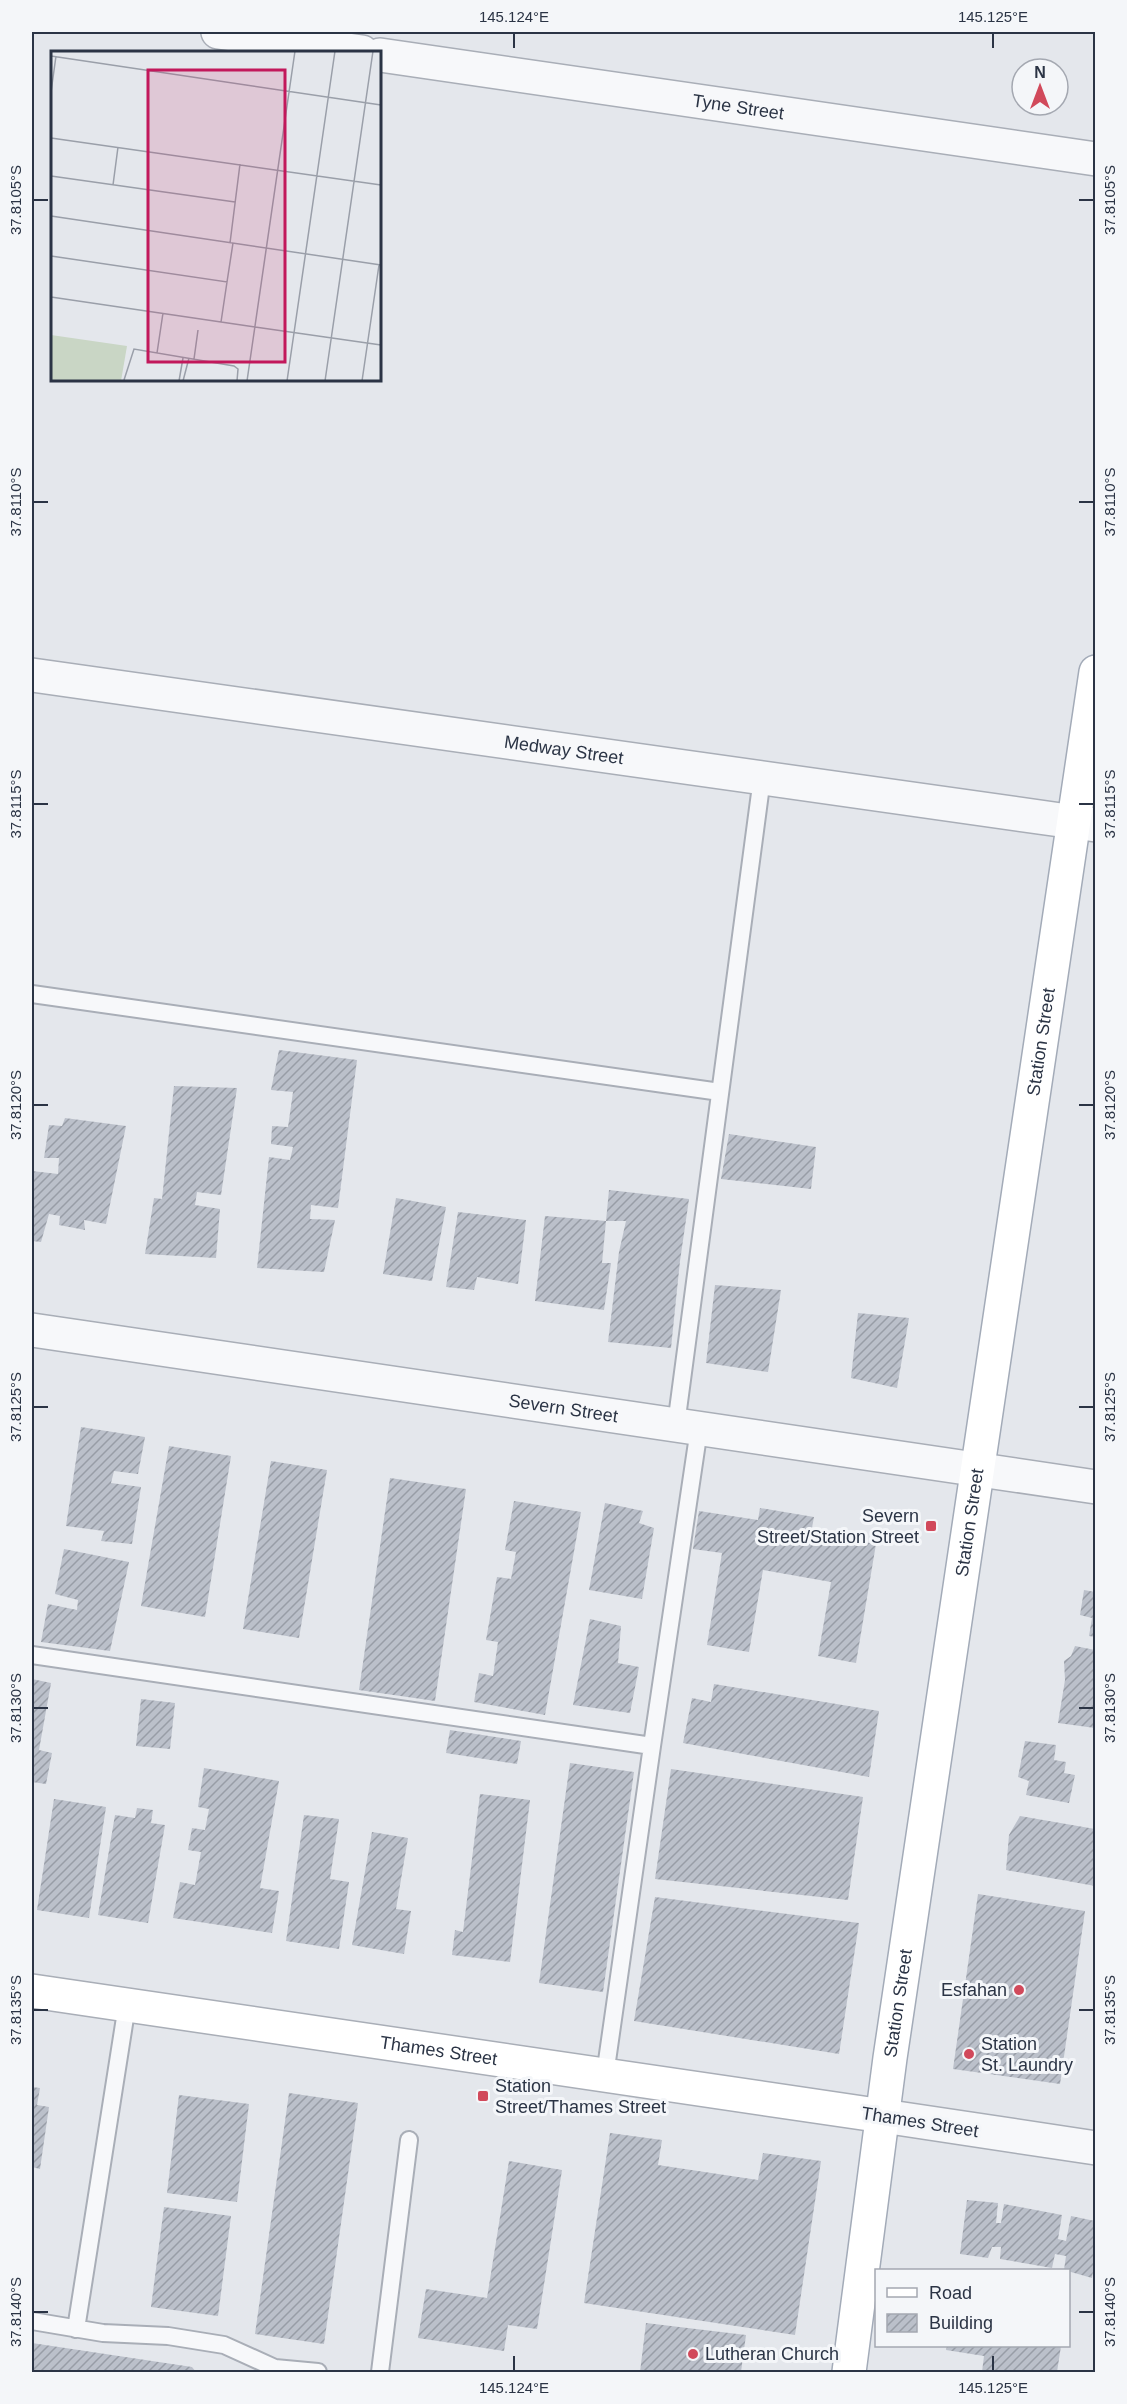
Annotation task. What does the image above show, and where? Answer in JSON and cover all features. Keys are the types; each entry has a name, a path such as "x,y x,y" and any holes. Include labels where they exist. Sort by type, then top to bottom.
{"main road":[{"name":"Station Street","path":"849,2373 883,2116 976,1470 1084,823 1095,672"},
{"name":"Thames Street","path":"32,1991 883,2116"}],"street":[{"path":"218,32 355,51"},
{"name":"Tyne Street","path":"381,55 1095,159"},
{"name":"Medway Street","path":"32,675 1084,823"},
{"name":"Severn Street","path":"32,1330 1095,1487"},
{"name":"Thames Street","path":"883,2116 1095,2148"}],"lane":[{"path":"605,2075 652,1746 688,1427 720,1092 762,778"},
{"path":"32,993 720,1092"},
{"path":"32,1655 652,1746"},
{"path":"76,2329 128,2005"},
{"path":"380,2373 409,2140"},
{"path":"32,2321 103,2333 168,2336 224,2345 275,2368 318,2373"}],"building":[{"path":"279,1050 357,1060 338,1208 311,1205 310,1219 335,1220 324,1272 257,1268 269,1157 290,1160 293,1147 271,1144 272,1126 288,1127 293,1092 271,1090"},
{"path":"174,1086 237,1088 221,1195 197,1192 195,1205 220,1209 216,1258 145,1254 154,1198 162,1199"},
{"path":"65,1118 126,1126 106,1224 84,1220 85,1230 59,1225 60,1216 49,1214 41,1242 32,1241 32,1171 58,1174 59,1158 44,1158 49,1125 62,1126"},
{"path":"729,1134 816,1147 811,1189 721,1179"},
{"path":"609,1190 689,1199 671,1348 608,1342 619,1252 626,1221 606,1221"},
{"path":"396,1198 446,1207 432,1281 383,1274"},
{"path":"458,1212 526,1220 518,1284 477,1277 474,1290 446,1287"},
{"path":"545,1216 606,1221 602,1263 611,1263 604,1310 535,1301"},
{"path":"715,1285 781,1290 768,1372 706,1363"},
{"path":"858,1313 909,1318 897,1388 851,1378"},
{"path":"81,1427 145,1437 138,1474 114,1471 111,1483 141,1487 132,1544 101,1541 104,1531 66,1526"},
{"path":"169,1446 231,1456 205,1617 141,1606"},
{"path":"271,1461 327,1470 299,1638 243,1629"},
{"path":"390,1478 466,1489 435,1701 359,1690"},
{"path":"514,1501 581,1512 545,1715 474,1702 479,1673 493,1676 498,1642 486,1640 497,1577 511,1579 516,1552 505,1550"},
{"path":"605,1503 643,1511 639,1523 654,1528 642,1599 589,1590"},
{"path":"760,1508 814,1517 811,1533 876,1544 856,1663 818,1656 831,1582 763,1570 749,1652 707,1645 722,1553 693,1549 699,1511 758,1520"},
{"path":"64,1549 129,1562 110,1651 41,1642 48,1604 77,1610 78,1600 55,1594"},
{"path":"1084,1590 1095,1592 1095,1637 1089,1636 1092,1618 1080,1615"},
{"path":"590,1619 621,1626 618,1663 639,1667 630,1713 573,1705"},
{"path":"1075,1646 1095,1650 1095,1728 1058,1723 1065,1680 1064,1661 1071,1656"},
{"path":"32,1679 51,1683 39,1750 52,1753 46,1784 32,1782"},
{"path":"714,1684 879,1711 869,1777 683,1743 692,1698 711,1702"},
{"path":"141,1699 175,1703 170,1749 136,1746"},
{"path":"450,1730 521,1741 517,1764 446,1753"},
{"path":"1025,1741 1056,1745 1054,1760 1066,1762 1064,1773 1075,1775 1069,1803 1026,1795 1029,1781 1018,1777"},
{"path":"570,1763 634,1772 603,1992 539,1983"},
{"path":"204,1768 279,1781 260,1888 279,1891 272,1933 173,1918 180,1882 195,1885 201,1852 188,1850 192,1828 205,1830 209,1809 198,1807"},
{"path":"671,1769 863,1797 848,1900 655,1879"},
{"path":"480,1794 530,1800 510,1962 452,1955 455,1930 463,1932"},
{"path":"54,1799 106,1807 89,1918 37,1910"},
{"path":"137,1808 153,1810 151,1823 165,1825 148,1923 98,1915 115,1815 135,1818"},
{"path":"304,1815 339,1819 330,1879 349,1882 339,1949 286,1941"},
{"path":"1020,1816 1095,1829 1095,1886 1006,1870 1009,1835"},
{"path":"372,1832 408,1838 396,1909 411,1911 404,1954 352,1945"},
{"name":"Esfahan","path":"978,1894 1085,1911 1060,2084 953,2069"},
{"path":"655,1897 859,1923 839,2054 634,2021"},
{"path":"32,2087 40,2088 37,2105 49,2107 40,2169 32,2167"},
{"path":"289,2093 358,2103 324,2344 255,2334"},
{"path":"179,2095 249,2104 237,2202 167,2193"},
{"path":"610,2133 662,2140 658,2165 758,2180 763,2153 821,2161 795,2335 584,2303"},
{"path":"509,2161 562,2170 537,2329 508,2325 504,2351 418,2338 426,2289 487,2298"},
{"path":"967,2200 998,2203 996,2223 1001,2223 1004,2204 1062,2215 1058,2239 1066,2241 1071,2216 1095,2221 1095,2260 1092,2278 1070,2272 1070,2269 1064,2269 1066,2256 1055,2254 1052,2268 1000,2259 1001,2247 992,2247 988,2258 960,2254"},
{"path":"164,2207 231,2216 218,2316 151,2307"},
{"name":"Lutheran Church","path":"646,2323 746,2335 741,2372 640,2372"},
{"path":"32,2343 192,2367 196,2372 32,2372"},
{"path":"947,2347 1061,2347 1057,2372 982,2372 984,2356 946,2350"}],"place":[{"name":"Severn Street/Station Street","path":"931,1526"},
{"name":"Esfahan","path":"1019,1990"},
{"name":"Station St. Laundry","path":"969,2054"},
{"name":"Station Street/Thames Street","path":"483,2096"},
{"name":"Lutheran Church","path":"693,2354"}]}
